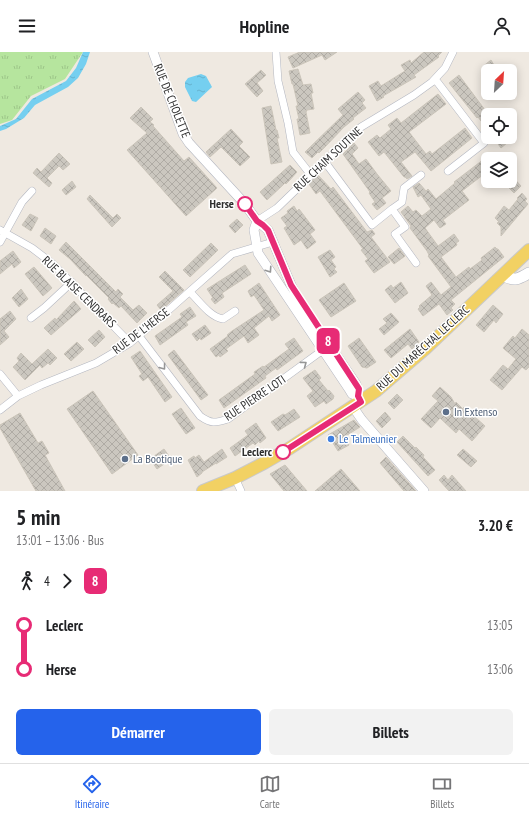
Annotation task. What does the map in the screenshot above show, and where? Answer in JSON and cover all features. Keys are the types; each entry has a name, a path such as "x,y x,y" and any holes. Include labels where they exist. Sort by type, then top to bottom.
{"main road":[{"name":"RUE DU MARÉCHAL LECLERC","path":"203,491 235,478 290,448 357,402 376,391 426,348 503,275 524,262 529,250"},
{"path":"503,275 510,279 515,279 529,273"}],"street":[{"name":"RUE DE CHOLETTE","path":"153,52 183,134 245,204 257,221 268,230 291,285 327,348 348,389 357,402 362,420 424,491"},
{"path":"276,52 278,81 293,152 311,175"},
{"name":"RUE CHAIM SOUTINE","path":"257,221 277,208 361,127 414,95 435,79 445,68 453,52"},
{"path":"435,79 484,143 448,171"},
{"path":"324,162 372,225 402,202 404,188 421,175"},
{"path":"0,242 3,231 22,202 32,191"},
{"path":"392,209 405,227 395,234 416,262"},
{"name":"RUE DE CHOLETTE","path":"257,221 254,230 256,247 261,258 327,348"},
{"name":"RUE BLAISE CENDRARS","path":"3,231 32,248 53,264 130,343"},
{"name":"RUE DE L'HERSE","path":"0,410 18,396 96,363 130,343 232,254 273,242"},
{"path":"31,318 72,282"},
{"path":"190,292 218,318 223,319 235,311"},
{"name":"RUE PIERRE LOTI","path":"139,336 200,416 208,422 216,423 228,419 327,348"},
{"path":"0,374 18,396"},
{"path":"235,478 241,491"}],"green space":[{"path":"0,52 83,52 65,79 31,96 12,120 0,124"}],"water":[{"path":"83,52 90,52 86,64 78,78 68,87 35,105 24,118 0,131 0,126 16,119 32,99 66,81 76,68"},
{"path":"201,74 206,76 212,87 196,102 192,101 185,87 185,82 188,78"}],"building":[{"path":"300,52 337,52 325,60 322,55 293,68 288,57"},
{"path":"424,52 442,52 438,56 439,57 414,75 416,77 377,101 369,86 378,81 381,86 405,71 401,65 410,60 411,63"},
{"path":"491,60 493,64 486,64"},
{"path":"298,69 303,85 311,84 314,109 307,110 306,112 310,133 300,135 296,106 298,106 289,71"},
{"path":"261,70 266,75 257,83 263,91 257,97 245,84"},
{"path":"459,75 484,108 481,108 481,121 478,117 477,118 449,83"},
{"path":"358,92 365,100 362,103 366,108 353,118 354,119 312,158 305,152 343,115 338,109"},
{"path":"438,94 446,104 409,132 426,154 430,151 432,154 465,128 472,138 431,171 415,152 401,162 412,176 407,179 384,152 379,156 368,142 377,135 380,138 391,129 388,125 397,118 401,123"},
{"path":"271,106 279,138 277,138 282,162 271,164 262,108"},
{"path":"141,107 153,119 150,122 154,125 153,126 184,161 189,157 217,188 186,216 127,150 147,133 130,118"},
{"path":"231,129 243,142 239,146 250,157 240,166 221,147 210,157 206,152"},
{"path":"354,143 358,148 352,154 359,164 366,159 391,191 382,198 386,203 377,210 372,204 375,202 369,193 370,192 343,154"},
{"path":"498,144 506,144 501,148"},
{"path":"59,153 70,164 63,170 59,166 47,178 52,183 49,187 33,173 37,168 41,172"},
{"path":"481,161 481,176 462,191 469,200 443,220 446,224 440,228 434,220 425,228 438,246 454,234 459,241 456,243 457,245 441,257 456,277 469,267 470,269 482,260 481,258 495,247 504,257 451,300 455,304 451,308 453,310 447,315 439,304 423,316 418,309 420,307 419,306 432,295 426,286 431,282 441,295 451,287 428,256 427,251 410,228 411,226 401,212 408,206 413,212 416,210 422,216 431,209 421,195 418,197 413,187 419,183 426,191 428,189 436,199 455,183 454,182"},
{"path":"290,165 297,172 286,184 285,183 267,200 260,192"},
{"path":"318,175 331,189 333,187 367,232 372,230 375,234 371,237 390,262 374,273 365,261 368,259 361,250 363,249 320,191 316,194 309,184"},
{"path":"72,181 76,187 66,195 62,190"},
{"path":"517,182 521,186 514,193 509,188 517,188"},
{"path":"522,193 527,199 525,201 528,204 501,236 501,227 495,218 504,206 509,210"},
{"path":"90,195 113,218 117,214 121,218 112,227 87,199"},
{"path":"294,206 297,211 299,209 315,230 310,234 316,242 307,249 301,240 294,245 284,228 287,226 281,218"},
{"path":"30,214 38,218 31,231 22,225"},
{"path":"237,219 243,225 235,233 229,226"},
{"path":"45,228 56,236 51,244 40,236"},
{"path":"66,242 116,292 118,289 123,294 120,297 133,310 139,305 147,313 137,323 121,306 119,308 113,303 112,304 108,299 109,298 59,250"},
{"path":"211,243 218,250 190,277 183,270"},
{"path":"399,248 405,256 394,264 388,257"},
{"path":"330,250 335,257 331,260 336,267 334,269 337,272 330,277 318,257"},
{"path":"13,251 21,262 14,268 12,264 0,274 0,261"},
{"path":"245,265 251,274 222,293 224,297 215,304 207,289"},
{"path":"34,267 52,288 43,296 25,274"},
{"path":"165,271 184,290 161,310 157,305 173,291 159,277"},
{"path":"401,282 408,293 395,303 385,290 391,285 393,288"},
{"path":"259,283 280,315 272,321 269,316 254,328 259,335 248,343 244,336 226,349 228,351 220,357 219,355 216,357 210,349 228,336 227,335 232,331 264,310 254,295 251,297 248,291"},
{"path":"344,283 356,301 331,317 319,300"},
{"path":"21,289 28,299 19,307 12,298"},
{"path":"74,301 81,309 51,335 44,328 55,318 56,320"},
{"path":"493,305 503,314 496,323 494,320 484,332 476,325"},
{"path":"190,307 196,316 186,322 188,325 160,345 155,336 182,317 180,314"},
{"path":"10,311 16,319 4,331 9,337 0,345 0,319"},
{"path":"391,313 399,322 384,335 379,329 387,323 383,319"},
{"path":"205,325 211,333 197,341 192,334"},
{"path":"410,329 419,342 412,349 408,344 391,358 384,350"},
{"path":"522,329 529,335 529,367 526,370 522,367 502,390 490,380 503,365 508,369 516,359 503,348 513,336 515,338"},
{"path":"99,330 105,337 95,347 88,340"},
{"path":"294,338 303,351 277,370 276,368 265,376 266,378 224,408 219,400 255,374 254,372 263,366 264,367 289,349 285,344"},
{"path":"359,338 376,362 367,368 362,367 348,346"},
{"path":"77,342 84,349 71,361 64,354"},
{"path":"48,349 57,358 50,365 48,363 42,368 40,365 25,380 13,367 19,361 17,358 21,353 32,364"},
{"path":"174,350 208,395 201,400 168,355"},
{"path":"140,351 172,397 165,402 148,377 143,381 139,376 142,374 131,357"},
{"path":"315,370 321,378 319,380 334,396 333,399 326,404 324,401 315,407 307,396 313,391 303,378"},
{"path":"440,387 451,397 455,404 456,402 463,409 464,407 485,426 472,441 459,429 456,433 440,418 431,428 421,419 438,401 432,396"},
{"path":"93,391 138,455 112,474 67,409"},
{"path":"397,394 403,400 394,409 388,403"},
{"path":"181,408 195,428 186,434 172,414"},
{"path":"294,409 300,417 278,431 271,422"},
{"path":"385,412 391,419 382,428 376,421"},
{"path":"20,413 38,443 42,441 49,453 45,455 65,491 36,491 0,428 0,425"},
{"path":"354,420 360,427 344,437 349,445 338,451 328,435"},
{"path":"256,423 266,438 260,443 259,441 255,445 253,443 235,456 230,448 248,435 245,431"},
{"path":"403,436 424,455 423,457 435,470 428,476 397,442"},
{"path":"164,449 171,459 157,469 150,459"},
{"path":"222,449 227,457 202,472 197,477 188,460 199,455 204,462"},
{"path":"463,449 477,461 471,467 457,455"},
{"path":"386,457 416,491 404,491 380,463"},
{"path":"285,465 307,491 284,491 270,474"},
{"path":"341,469 360,491 315,491"},
{"path":"444,475 448,480 452,475 466,491 449,491 439,480"}],"bus line":[{"name":"8","path":"245,204 257,221 268,230 283,269 299,300 356,384 359,389 358,396 361,402 283,452"}],"place":[{"name":"Herse","path":"245,204"},
{"name":"In Extenso","path":"446,412"},
{"name":"Le Talmeunier","path":"331,439"},
{"name":"Leclerc","path":"283,452"},
{"name":"La Bootique","path":"125,459"}]}
